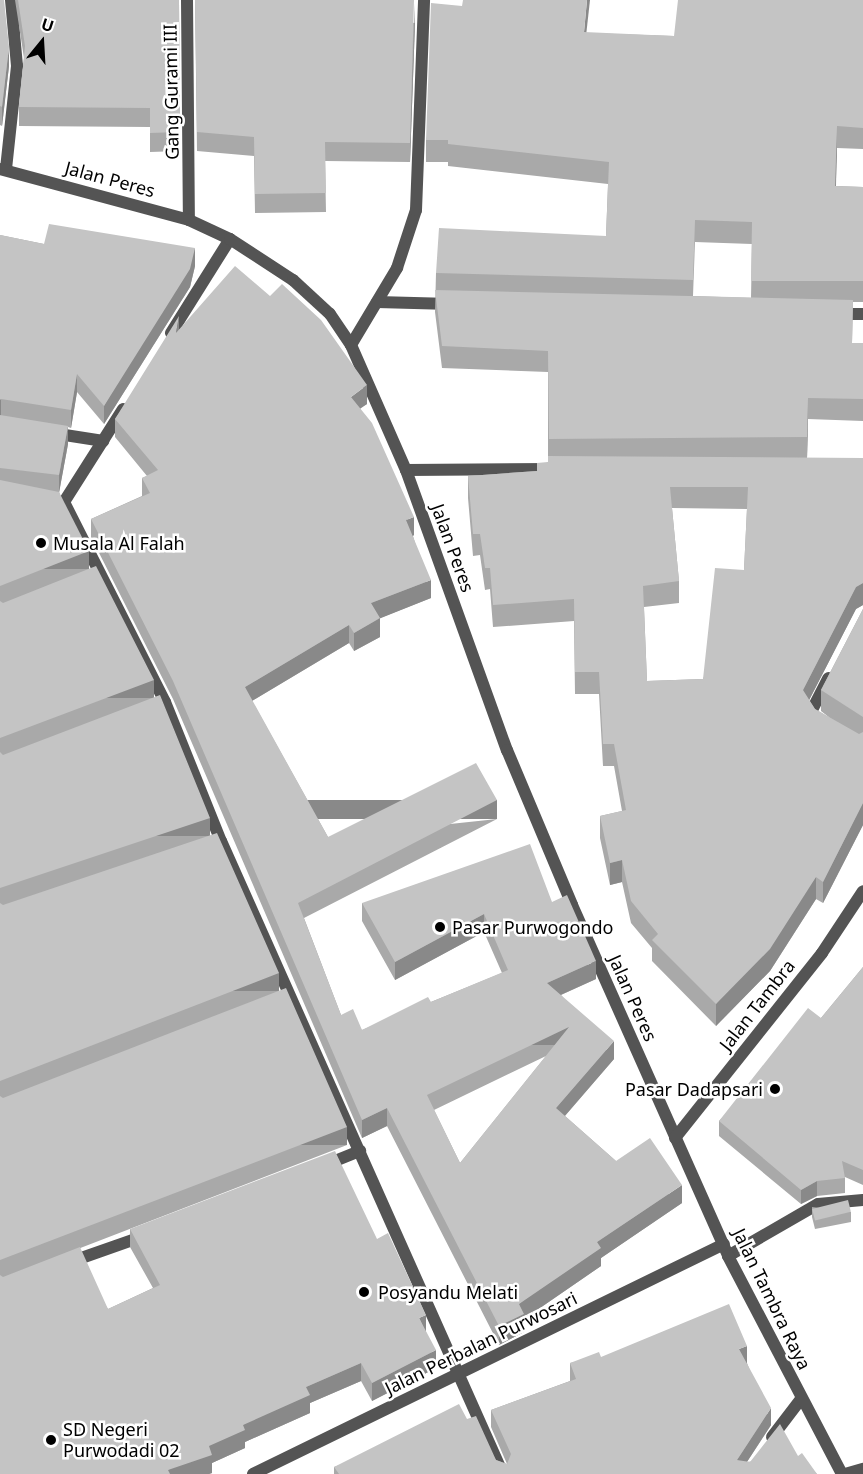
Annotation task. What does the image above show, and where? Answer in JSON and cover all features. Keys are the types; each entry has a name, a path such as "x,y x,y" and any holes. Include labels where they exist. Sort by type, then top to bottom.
{"street":[{"path":"3,169 17,66 11,0"},
{"name":"Gang Gurami III","path":"187,0 189,220"},
{"path":"351,345 397,268 416,210 424,0"},
{"name":"Jalan Peres","path":"3,169 189,220 230,239 293,280 330,314 351,345 406,470 507,750 675,1138"},
{"path":"160,350 230,239"},
{"path":"377,302 470,305"},
{"path":"818,313 863,314"},
{"path":"128,401 103,441 59,501 160,704 215,843 292,995 503,1474"},
{"path":"34,430 103,441"},
{"path":"406,470 568,469"},
{"path":"828,729 811,712 837,662"},
{"name":"Jalan Tambra","path":"675,1138 822,953 863,891"},
{"path":"270,1003 292,995"},
{"name":"Jalan Tambra Raya","path":"675,1138 726,1250 801,1399 843,1474"},
{"path":"316,1168 360,1151"},
{"name":"Jalan Perbalan Purwosari","path":"253,1474 458,1374 726,1250 818,1204 863,1200"},
{"path":"54,1268 163,1229"},
{"path":"766,1446 801,1399"},
{"path":"843,1474 863,1469"}],"building":[{"path":"0,0 4,0 9,47 2,107 0,106"},
{"path":"18,0 179,0 180,132 150,133 150,108 19,107 25,46"},
{"path":"195,0 414,0 410,143 325,142 326,193 255,194 254,137 197,132"},
{"path":"463,0 587,0 584,32 674,36 678,0 863,0 863,128 837,126 835,186 863,187 863,281 751,281 752,222 695,220 693,280 436,273 439,228 606,236 609,162 448,144 448,140 426,140 431,3 462,6"},
{"path":"49,224 195,248 190,269 104,406 77,374 71,410 0,400 0,235 44,244"},
{"path":"235,266 270,296 282,284 321,320 367,385 351,397 372,423 414,517 406,520 431,580 371,603 380,618 354,633 349,625 245,687 328,837 476,763 497,800 298,903 341,1015 353,1009 362,1030 428,997 431,1002 508,970 484,914 395,962 362,903 530,844 552,902 567,895 596,961 547,983 614,1041 556,1108 616,1161 650,1138 682,1185 597,1242 601,1248 519,1304 524,1314 499,1326 387,1108 362,1120 173,681 91,519 150,493 142,478 158,470 115,419 179,316 176,333","holes":["569,1027 460,1163 427,1095"]},
{"path":"435,290 853,300 852,343 863,343 863,399 808,398 807,437 549,439 548,351 442,346"},
{"path":"0,415 68,426 59,475 0,468"},
{"path":"548,456 863,458 863,583 856,587 803,690 815,709 859,734 863,732 863,803 823,882 816,877 770,949 716,1004 652,940 658,934 631,901 622,860 610,863 600,816 626,810 614,744 603,744 599,672 575,672 574,599 493,605 490,568 485,568 480,534 473,534 468,476 537,471 537,463 548,462","holes":["670,487 748,487 744,570 715,568 703,679 647,681 643,586 679,581"]},
{"name":"Musala Al Falah","path":"0,480 59,492 89,551 0,586"},
{"path":"96,566 154,680 0,738 0,601 3,603"},
{"path":"863,609 863,717 821,690"},
{"path":"160,695 210,818 0,888 0,752 3,755"},
{"path":"217,833 279,973 0,1081 0,903 3,905"},
{"path":"863,967 863,1170 842,1161 845,1178 817,1181 801,1190 719,1121 808,1008 821,1018"},
{"path":"286,988 347,1127 0,1260 0,1096 3,1098"},
{"path":"335,1151 377,1239 388,1233 426,1315 419,1318 436,1350 372,1383 361,1363 306,1387 310,1395 243,1425 245,1430 209,1446 212,1455 168,1470 170,1474 0,1474 0,1275 3,1277 80,1247 108,1309 160,1285 130,1229"},
{"path":"848,1200 851,1212 815,1221 812,1209"},
{"path":"729,1304 747,1346 739,1349 771,1408 737,1460 750,1462 780,1424 798,1456 802,1453 817,1474 339,1474 334,1467 459,1404 467,1419 476,1416 496,1460 507,1464 511,1454 491,1410 576,1379 570,1363 599,1352 601,1357"}],"place":[{"name":"Musala Al Falah","path":"41,543"},
{"name":"Pasar Purwogondo","path":"440,927"},
{"name":"Pasar Dadapsari","path":"775,1089"},
{"name":"Posyandu Melati","path":"364,1292"},
{"name":"SD Negeri Purwodadi 02","path":"51,1440"}]}
